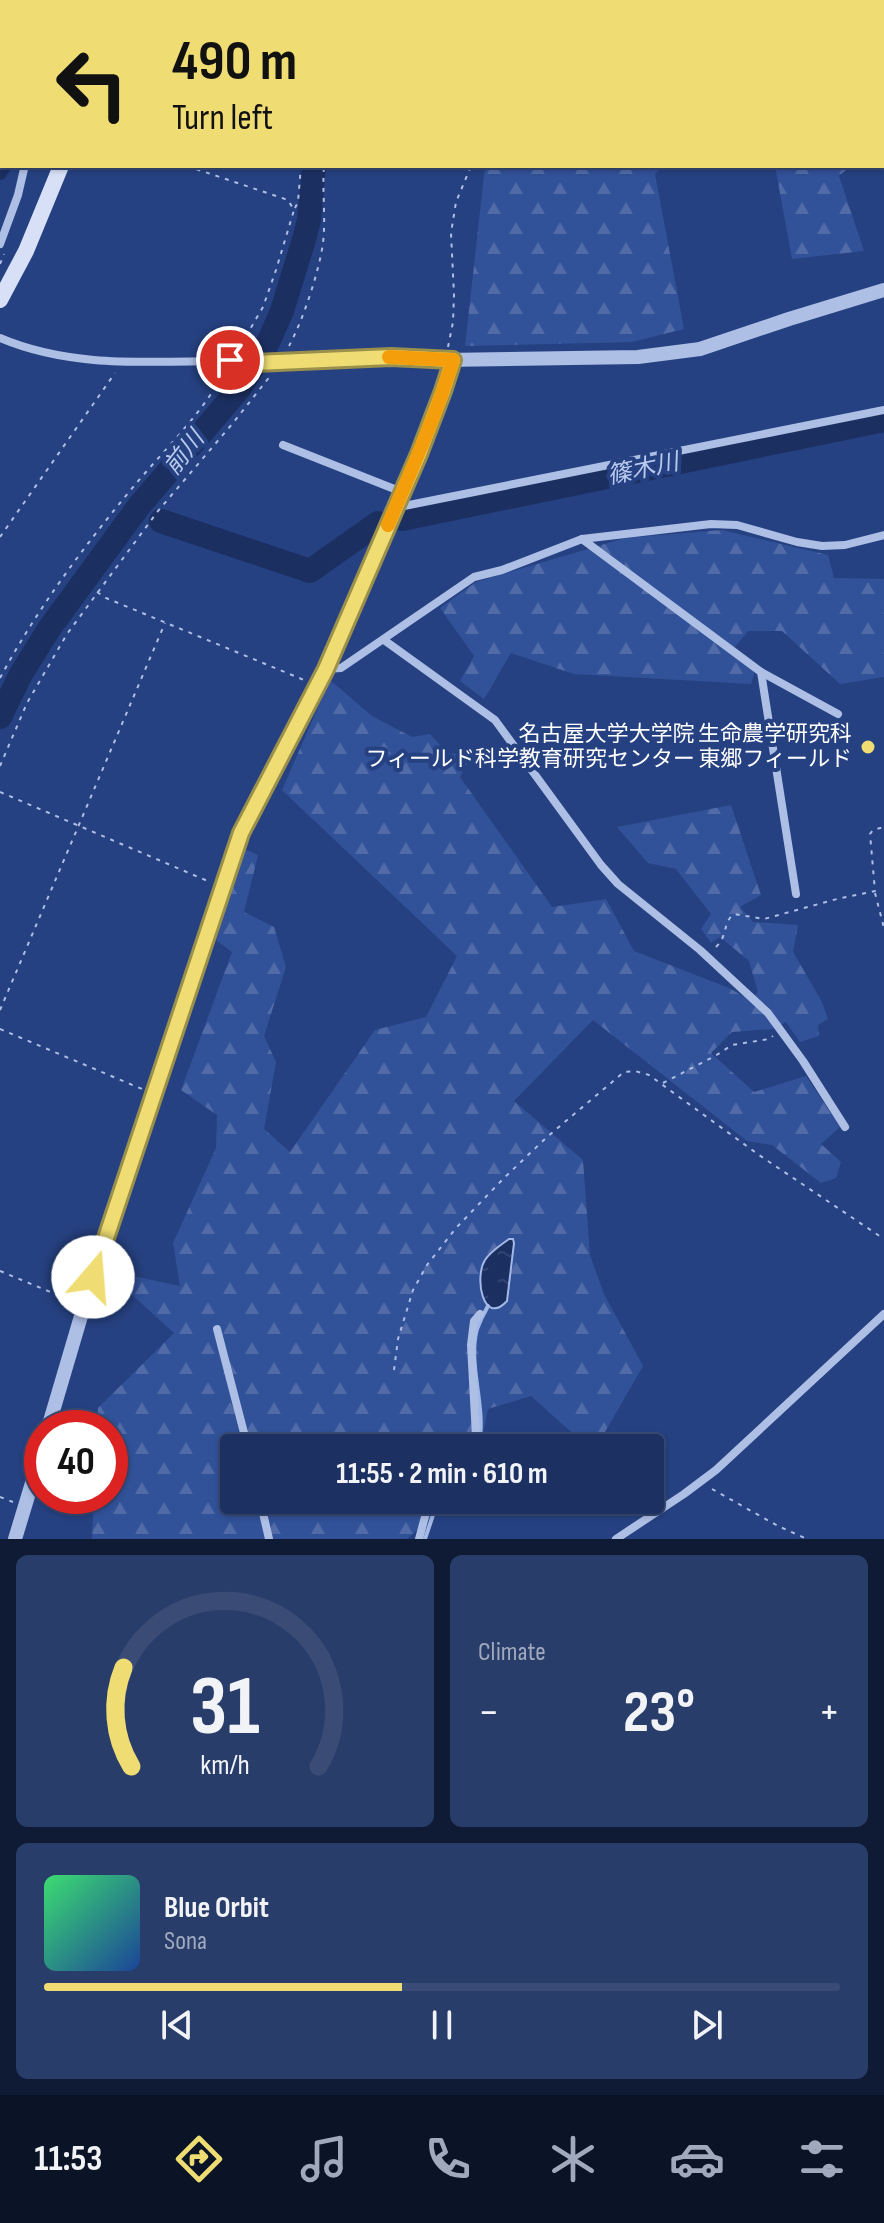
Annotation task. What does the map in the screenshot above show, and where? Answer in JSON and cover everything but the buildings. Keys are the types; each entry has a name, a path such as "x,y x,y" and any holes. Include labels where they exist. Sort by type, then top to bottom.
{"main road":[{"path":"0,300 26,251 60,168"}],"street":[{"path":"0,244 18,195 23,168"},
{"path":"0,338 45,354 122,362 638,357 700,349 884,290"},
{"path":"53,1410 84,1306 241,833 326,669 443,391 449,360"},
{"path":"283,445 399,499 404,506 884,410"},
{"path":"326,669 341,668 474,577 502,570 582,539 711,524 737,525 822,546 845,545 884,535"},
{"path":"582,539 761,672 838,714"},
{"path":"384,640 495,720 618,884 700,950 768,1013 845,1127"},
{"path":"761,672 796,894"},
{"path":"476,1434 471,1337 474,1321 480,1314"},
{"path":"616,1539 702,1481 756,1435 884,1314"},
{"path":"217,1329 244,1434"},
{"path":"15,1539 24,1509"},
{"path":"263,1514 269,1539"},
{"path":"419,1539 426,1514"}],"path":[{"path":"193,168 288,200 294,210"},
{"path":"0,678 50,594 221,380 263,307 298,202 301,168"},
{"path":"0,766 27,703 67,634 158,511 281,362 295,335 323,245 324,168"},
{"path":"449,360 454,295 451,233 456,202 470,168"},
{"path":"0,537 122,362"},
{"path":"97,591 106,598 317,685"},
{"path":"0,1010 165,623"},
{"path":"0,792 222,887"},
{"path":"875,891 884,928"},
{"path":"0,1029 154,1094"},
{"path":"662,1084 732,1045 769,1039 780,1029"},
{"path":"394,1370 398,1339 413,1290 427,1265 456,1228 547,1137 624,1072 649,1075 759,1155 884,1239"},
{"path":"0,1271 84,1306"},
{"path":"702,1481 778,1526 807,1539"}],"green space":[{"path":"485,168 661,168 655,174 684,329 632,342 465,346"},
{"path":"775,168 849,168 839,176 864,251 792,259"},
{"path":"722,530 828,555 834,578 884,579 884,677 840,684 782,631 748,631 730,653 755,671 751,684 574,674 511,653 484,699 460,681 474,656 440,608 476,582 625,538"},
{"path":"330,680 372,716 412,737 430,734 448,754 473,752 460,777 552,907 606,899 634,951 729,988 750,1000 758,992 749,961 720,937 711,943 701,929 711,914 676,869 648,863 617,827 731,805 761,895 740,907 753,922 798,925 793,952 822,1002 828,1019 818,1025 819,1036 800,1042 786,1022 772,1029 732,1032 711,1053 754,1092 806,1076 840,1127 821,1144 841,1162 836,1178 821,1183 772,1145 747,1141 593,1020 514,1101 583,1160 590,1255 604,1294 643,1366 604,1434 573,1434 531,1396 488,1409 483,1434 220,1434 220,1514 436,1514 407,1539 92,1539 93,1514 128,1514 128,1410 98,1408 174,1333 105,1270 180,1286 173,1243 216,1148 217,1115 181,1090 232,952 216,940 244,849 258,855 244,912 274,927 286,967 264,1036 276,1062 264,1129 290,1152 375,1030 426,1017 457,956 282,790"}],"water":[{"path":"513,1239 514,1243 507,1301 492,1308 483,1297 482,1268 490,1254"}],"waterway":[{"path":"0,173 3,168"},
{"name":"前川","path":"0,717 21,674 49,629 139,506 239,389 266,347 282,311 305,236 314,168"},
{"name":"篠木川","path":"402,519 884,420"},
{"name":"篠木川","path":"161,521 310,571 378,523"},
{"path":"480,1434 474,1358 477,1329 488,1306"},
{"path":"425,1539 434,1514"}],"slow traffic":[{"path":"388,525 419,454 453,360 389,357"}],"place":[{"name":"名古屋大学大学院 生命農学研究科 フィールド科学教育研究センター 東郷フィールド","path":"868,747"}],"route":[{"path":"93,1277 241,833 326,669 419,454 453,360 391,357 255,363 230,360"}]}
